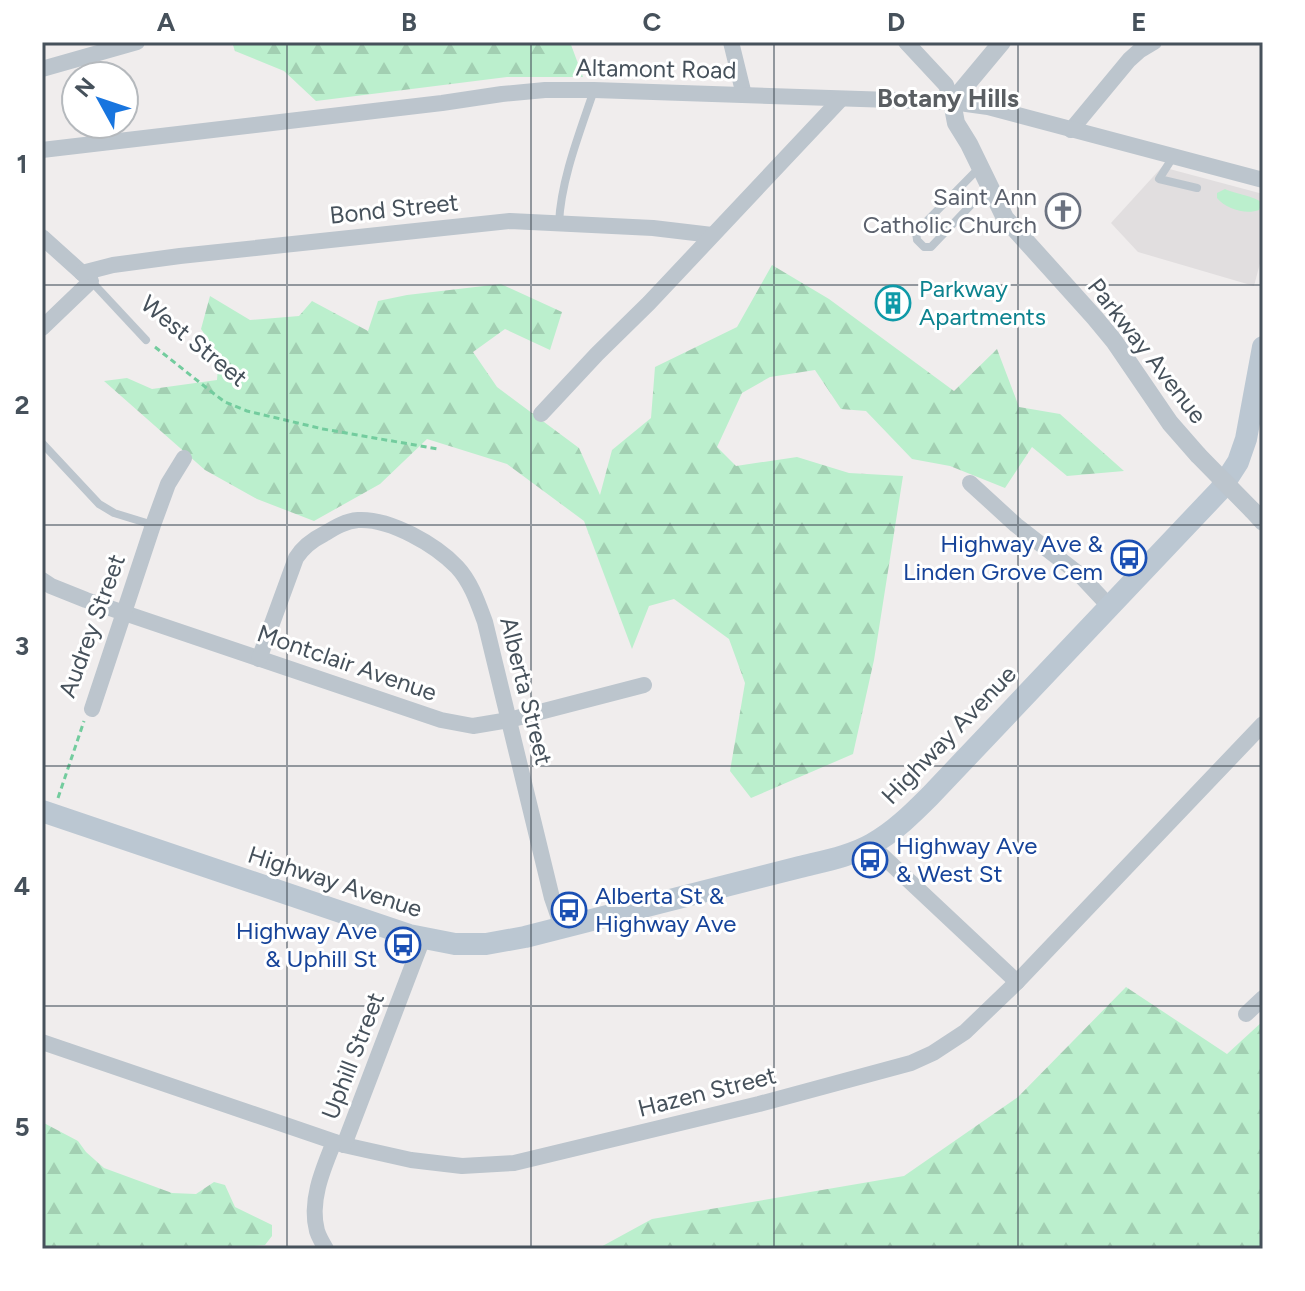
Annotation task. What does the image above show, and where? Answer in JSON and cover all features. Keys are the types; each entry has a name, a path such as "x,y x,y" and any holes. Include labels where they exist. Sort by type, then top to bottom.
{"main road":[{"name":"Highway Avenue","path":"47,813 423,938 455,944 486,944 525,937 842,856 871,845 930,796 1212,500 1233,472 1246,439 1263,347"}],"street":[{"path":"42,69 96,48 137,42"},
{"path":"731,42 744,95"},
{"path":"906,42 946,85 952,102"},
{"path":"952,102 1002,42"},
{"path":"1071,130 1129,60 1154,42"},
{"name":"Altamont Road","path":"42,150 502,94 594,90 952,102 988,107 1263,180"},
{"path":"541,414 841,99"},
{"name":"Parkway Avenue","path":"952,102 956,123 1005,218 1114,341 1170,423 1257,516"},
{"name":"Bond Street","path":"86,277 113,265 180,256 510,221 653,228 712,235"},
{"name":"West Street","path":"42,237 86,277"},
{"path":"42,328 86,277"},
{"name":"Audrey Street","path":"92,709 168,484 184,458"},
{"path":"970,483 1016,525 1069,565 1109,606"},
{"name":"Alberta Street","path":"259,659 302,548 343,523 357,520 371,520 397,528 436,548 464,576 485,622 552,898 562,927"},
{"name":"Montclair Avenue","path":"42,580 123,613 441,720 473,726 509,720 644,685"},
{"name":"Hazen Street","path":"42,1042 339,1144 411,1160 462,1166 514,1163 759,1104 911,1063 965,1032 1017,982 1263,724"},
{"path":"871,845 1017,982"},
{"name":"Uphill Street","path":"326,1249 317,1231 315,1207 319,1179 339,1144 423,938"},
{"path":"1246,1014 1263,998"}],"lane":[{"path":"559,224 575,146 594,90"},
{"path":"1173,157 1159,179 1197,188"},
{"path":"980,167 916,232 917,240 924,247 931,247 989,186"},
{"name":"West Street","path":"86,277 146,340"},
{"path":"42,443 99,504 114,513 153,525"}],"path":[{"name":"West Street","path":"146,340 225,402 247,411 323,429 438,449"},
{"name":"Audrey Street","path":"47,813 86,714 92,709"}],"shaded area":[{"path":"1162,167 1263,194 1263,252 1254,286 1138,252 1111,223"}],"green space":[{"path":"232,42 570,42 583,77 507,77 316,101 284,71 235,51"},
{"path":"1225,189 1259,201 1262,203 1259,210 1242,211 1226,205 1217,198 1217,193"},
{"path":"772,265 829,299 954,391 997,349 1019,407 1060,414 1124,471 1067,476 1032,447 1005,488 950,466 912,459 866,411 841,409 815,370 770,377 742,393 717,447 736,466 797,457 849,473 903,476 874,660 853,754 751,798 730,771 745,683 729,639 674,599 649,606 632,649 584,521 507,464 427,439 380,484 314,521 257,499 205,470 104,381 127,378 152,389 217,380 219,355 201,329 210,296 250,320 299,316 312,301 368,331 378,301 501,284 562,312 550,350 505,329 473,352 497,387 579,448 600,495 612,450 651,418 655,367 737,327"},
{"path":"1126,987 1227,1054 1263,1021 1263,1249 597,1249 652,1219 904,1176 1018,1097"},
{"path":"42,1122 78,1141 104,1168 172,1193 196,1194 214,1182 225,1185 235,1207 272,1225 272,1236 265,1245 225,1249 42,1249"}],"place":[{"name":"Saint Ann Catholic Church","path":"1063,211"},
{"name":"Parkway Apartments","path":"893,303"},
{"name":"Highway Ave & Linden Grove Cem","path":"1129,558"},
{"name":"Highway Ave & West St","path":"870,860"},
{"name":"Alberta St & Highway Ave","path":"569,910"},
{"name":"Highway Ave & Uphill St","path":"403,945"}],"district":[{"name":"Botany Hills","path":"948,98"}]}
